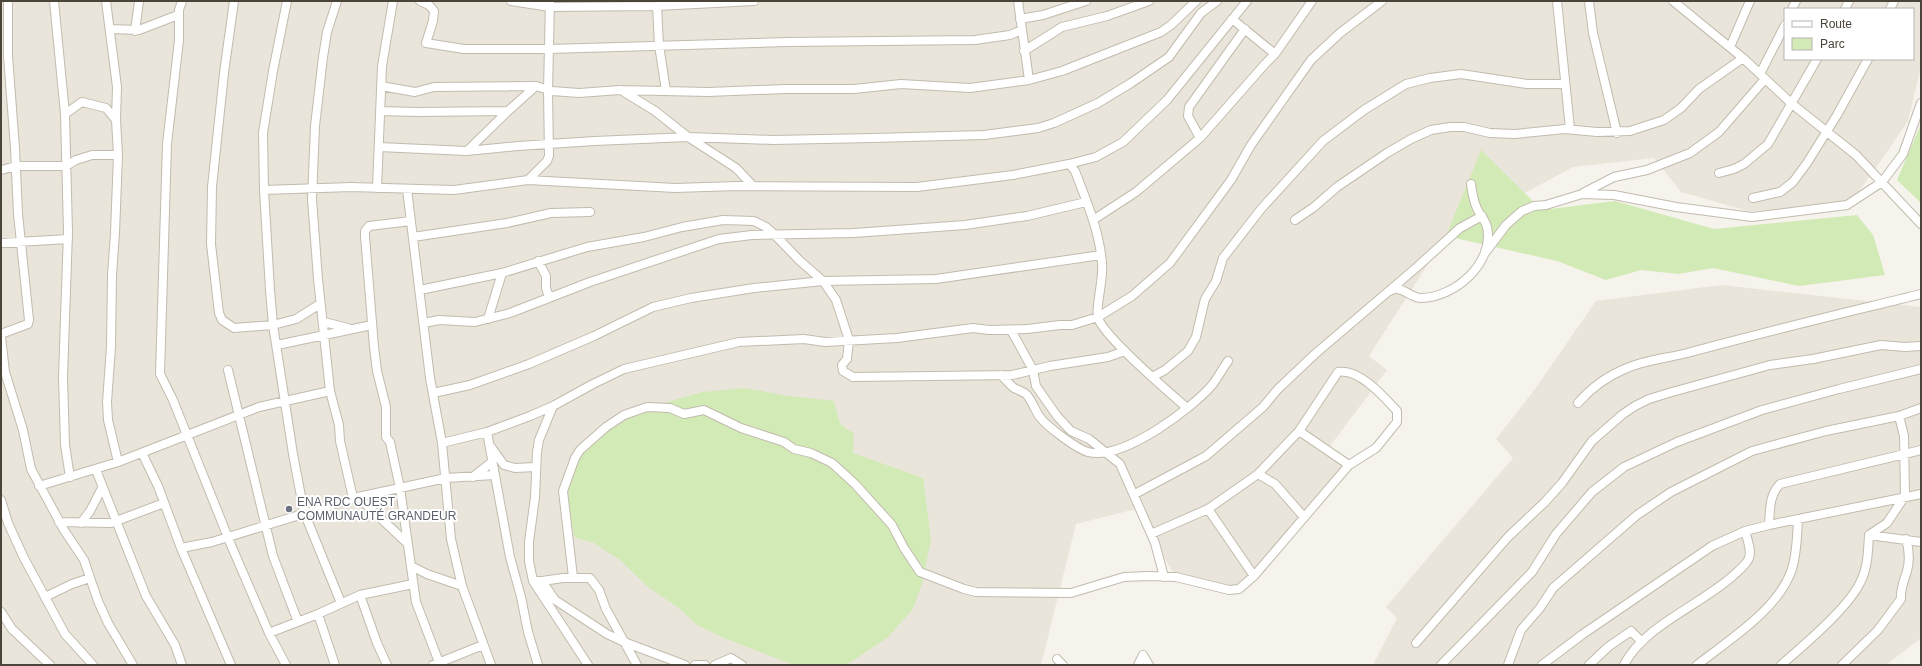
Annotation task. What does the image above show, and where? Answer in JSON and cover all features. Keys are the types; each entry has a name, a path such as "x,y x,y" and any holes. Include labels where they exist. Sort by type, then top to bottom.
{"street":[{"path":"1,334 28,324 29,322 20,241 8,56 8,1"},
{"path":"54,1 65,114 68,239 63,377 65,436 70,477"},
{"path":"106,1 117,87 116,120 118,155 112,275 111,347 107,402 108,420 118,462"},
{"path":"135,31 139,1"},
{"path":"182,1 178,15 179,40 167,144 159,369 161,378 173,400 229,541 269,633 286,665"},
{"path":"234,1 224,73 212,188 211,244 217,307 222,320 234,328 273,324 296,319 320,304"},
{"path":"287,1 264,124 262,158 273,324 293,454 304,512 341,603"},
{"path":"337,1 327,32 323,56 315,126 312,188 320,304 324,322 330,391 339,425 340,441 356,498 408,543"},
{"path":"377,188 382,66 393,1"},
{"path":"420,1 429,5 434,11 433,21 425,42 426,44 472,49 549,49 874,40 975,40 1010,36 1022,30"},
{"path":"511,1 550,4 657,6 682,3 754,1"},
{"path":"1018,1 1029,80"},
{"path":"1020,18 1043,15 1086,1"},
{"path":"1024,51 1062,27 1107,16 1149,1"},
{"path":"381,86 414,92 434,87 536,86 548,90 579,92 620,90 708,92 785,89 854,89 901,84 970,88 1029,80 1062,71 1160,32 1171,25 1196,1"},
{"path":"378,147 467,151 518,146 688,137 774,140 968,135 996,134 1049,125 1098,103 1169,57 1207,5 1217,1"},
{"path":"264,190 312,188 454,190 528,180 675,188 753,186 857,188 931,186 1014,175 1096,157 1123,142 1167,100 1247,1"},
{"path":"1093,220 1136,192 1200,138 1275,54 1312,1"},
{"path":"442,443 487,432 553,406 624,369 739,342 804,339 825,342 897,338 973,328 982,330 1011,330 1072,325 1098,317 1132,296 1170,263 1231,180 1251,145 1311,60 1340,33 1382,1"},
{"path":"1557,1 1570,129"},
{"path":"1589,1 1593,33 1618,132"},
{"path":"1673,1 1743,58 1792,104 1856,155 1921,224"},
{"path":"1730,47 1750,1"},
{"path":"528,180 550,156 548,90 550,4"},
{"path":"657,6 659,45 666,91"},
{"path":"110,29 135,31 178,15"},
{"path":"1232,19 1275,54"},
{"path":"1381,297 1394,289 1400,289 1420,298 1440,295 1458,286 1476,268 1485,253 1506,225 1522,211 1534,206 1546,205 1582,194 1614,176 1647,170 1690,153 1719,132 1763,76 1784,27"},
{"path":"1200,138 1191,124 1188,107 1245,29"},
{"path":"1295,220 1314,207 1337,187 1387,153 1411,138 1431,130 1450,127 1464,127 1490,134 1515,134 1570,129 1618,132 1643,128 1664,120 1681,108 1699,89 1743,58"},
{"path":"1719,173 1734,169 1755,156 1768,144 1816,60"},
{"path":"1753,198 1786,189 1807,163 1867,60"},
{"path":"1152,377 1157,376 1177,362 1192,346 1196,337 1205,299 1216,281 1222,261 1260,209 1323,141 1364,110 1406,84 1419,80 1451,75 1461,74 1526,84 1565,84"},
{"path":"467,151 536,86"},
{"path":"620,90 655,111 688,137 736,168 753,186"},
{"path":"65,114 82,102 106,108 116,120"},
{"path":"1582,194 1614,195 1676,207 1752,217 1847,205 1882,182 1903,154 1921,104"},
{"path":"380,111 508,111"},
{"path":"1,170 16,166 66,166 76,160 92,155 118,155"},
{"path":"1069,164 1075,170 1093,220 1101,255 1103,272 1098,317 1104,328 1125,351 1187,408"},
{"path":"1471,184 1476,206 1487,227 1488,240 1485,253"},
{"path":"407,189 433,393 442,443 451,539 462,586 491,665"},
{"path":"424,323 439,320 467,322 488,319 510,313 549,297 624,270 716,239 732,236 854,232 965,225 1027,216 1086,202"},
{"path":"413,237 507,223 551,213 590,212"},
{"path":"1135,494 1206,456 1263,407 1278,389 1315,354 1460,228 1482,216"},
{"path":"420,290 502,273 587,247 644,237 682,227 723,220 754,221 766,227 799,260 823,281 836,300 849,340 847,359 842,368 847,375 853,377 1018,374 1108,356 1125,351"},
{"path":"411,221 369,226 365,231 377,371 386,407 388,428 386,437 390,442 400,488 417,607 437,664 483,645"},
{"path":"1,243 68,239"},
{"path":"433,393 470,385 529,364 594,336 657,306 719,293 823,281 936,279 1101,255"},
{"path":"538,261 546,276 546,288 549,297"},
{"path":"488,319 502,273"},
{"path":"1578,403 1594,386 1636,364 1653,359 1688,353 1791,325 1921,294"},
{"path":"324,322 352,329"},
{"path":"277,345 372,325"},
{"path":"1011,330 1033,370 1036,386 1068,428 1078,436 1090,440 1103,452 1120,464 1135,494 1155,543 1164,577"},
{"path":"1,337 5,372 32,469 39,486 59,522 84,560 108,623 134,665"},
{"path":"1416,642 1508,537 1545,502 1562,483 1592,440 1622,414 1635,406 1649,399 1672,392 1770,365 1813,359 1881,345 1905,347 1921,346"},
{"path":"1001,375 1027,396 1040,417 1054,431 1088,452 1103,452 1122,448 1147,435 1187,408 1213,383 1228,361"},
{"path":"1441,665 1496,611 1532,572 1556,534 1592,492 1624,467 1677,442 1762,410 1921,369"},
{"path":"228,370 273,556 298,622"},
{"path":"573,578 563,491 575,458 580,450 606,427 624,415 647,407 658,409 670,408 684,414 704,410 741,428 784,442 794,449 811,453 832,463 854,484 892,525 904,548 920,572 964,589 976,592 1071,593 1124,577 1176,578 1229,590 1239,589 1254,576 1349,465 1376,448 1397,422 1396,412 1373,386 1345,370 1338,372 1299,431 1258,474 1208,509 1151,534"},
{"path":"39,486 96,470 259,407 330,391"},
{"path":"553,406 539,440 536,467 535,502 529,542 529,560 537,581 588,665"},
{"path":"1508,665 1521,630 1540,608 1553,588 1637,515 1671,492 1752,451 1819,432 1899,416 1921,408"},
{"path":"1781,665 1832,618 1856,589 1865,571 1869,535 1887,523 1905,496 1904,436 1899,416"},
{"path":"1299,431 1349,465"},
{"path":"487,432 510,557 521,597 528,632 538,665"},
{"path":"490,445 504,465 515,468 536,467"},
{"path":"1769,525 1772,496 1775,489 1780,484 1921,450"},
{"path":"142,453 231,665"},
{"path":"473,477 492,462"},
{"path":"96,470 146,596 175,645 182,665"},
{"path":"1258,474 1275,484 1304,517"},
{"path":"181,548 212,542 229,541 265,525 304,512 356,498 446,478 494,475"},
{"path":"81,523 90,512 102,488"},
{"path":"1542,665 1589,630 1712,546 1745,531 1905,496 1921,494"},
{"path":"1,500 4,524 70,641 93,665"},
{"path":"59,522 108,523 164,503"},
{"path":"1208,509 1254,576"},
{"path":"1697,665 1753,621 1779,594 1793,567 1798,520"},
{"path":"1624,665 1635,647 1672,618 1729,579 1745,564 1749,559 1750,553 1745,531"},
{"path":"1869,535 1921,542"},
{"path":"1842,665 1878,630 1901,599 1900,590 1908,562 1909,550 1906,539"},
{"path":"410,566 427,574 462,586"},
{"path":"537,581 589,577 593,581 637,665"},
{"path":"46,597 72,584 90,578"},
{"path":"537,581 556,600 588,623 624,642 685,665"},
{"path":"269,633 360,596 413,584"},
{"path":"360,596 377,643 387,665"},
{"path":"1,612 12,629 50,665"},
{"path":"318,614 335,665"},
{"path":"1589,665 1608,647 1631,631 1642,642"},
{"path":"1138,665 1143,655 1149,665"},
{"path":"715,665 731,658 742,665"},
{"path":"695,665 705,665"}],"shaded area":[{"path":"1,1 1921,1 1921,67 1908,121 1847,207 1748,211 1681,192 1654,158 1573,167 1446,236 1369,356 1387,370 1327,450 1349,465 1239,589 1176,577 1155,543 1140,508 1076,524 1041,665 1,665"},
{"path":"1721,285 1921,307 1921,638 1886,665 1373,665 1397,618 1386,607 1513,458 1496,439 1535,389 1596,301"}],"green space":[{"path":"1921,124 1921,203 1897,180"},
{"path":"1481,150 1542,210 1615,201 1714,229 1857,215 1873,235 1885,275 1799,286 1713,268 1678,274 1641,270 1606,280 1557,261 1446,236"},
{"path":"745,388 788,396 834,401 840,424 854,434 853,453 923,478 931,540 922,583 913,609 887,638 846,665 794,665 724,638 697,625 680,609 647,586 620,560 594,543 574,537 566,485 585,443 603,430 649,407 703,392"}],"place":[{"name":"ENA RDC OUEST COMMUNAUTÉ GRANDEUR","path":"289,509"}]}
